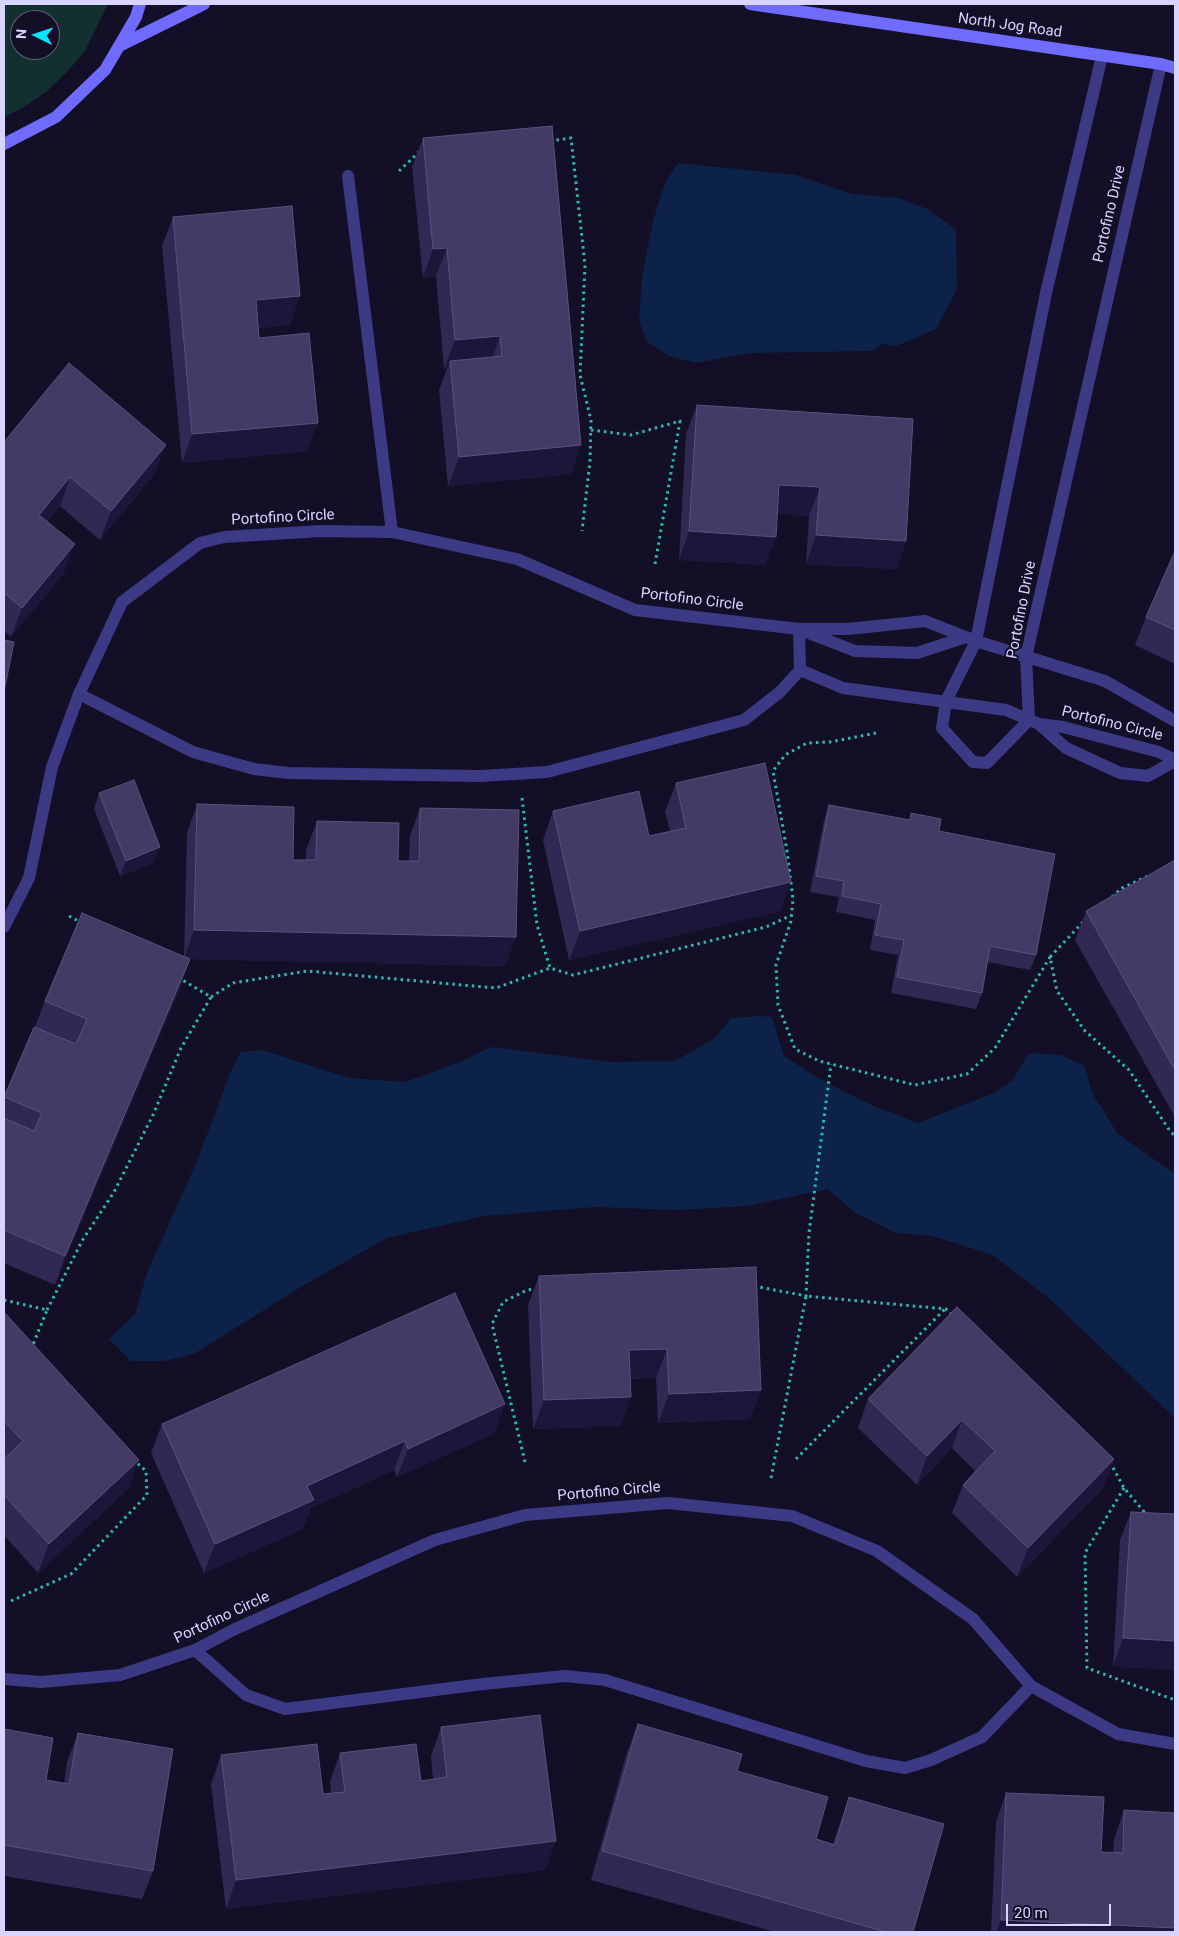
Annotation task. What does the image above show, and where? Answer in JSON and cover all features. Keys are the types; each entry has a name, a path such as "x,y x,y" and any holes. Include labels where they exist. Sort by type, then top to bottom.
{"street":[{"path":"4,144 56,118 106,70 136,17 140,4"},
{"path":"120,46 204,4"},
{"name":"North Jog Road","path":"750,4 1161,64 1175,68"},
{"path":"1034,722 987,763 973,762 942,728 946,701 971,639 1046,293 1102,56"},
{"name":"Portofino Drive","path":"1034,722 1026,657 1161,64"},
{"path":"348,176 392,532"},
{"name":"Portofino Circle","path":"4,927 29,878 52,767 79,694 122,602 200,543 224,537 320,531 392,532 517,559 635,610 800,629 848,629 925,621 971,639 1105,681 1175,721"},
{"path":"79,694 192,752 254,769 288,773 482,776 547,772 744,720 780,692 800,670 800,629"},
{"name":"Portofino Circle","path":"800,629 855,651 917,653 971,639"},
{"name":"Portofino Circle","path":"800,670 843,688 1006,710 1034,722 1063,727 1159,752 1175,761"},
{"name":"Portofino Circle","path":"1034,722 1066,748 1120,773 1148,776 1175,761"},
{"name":"Portofino Circle","path":"4,1679 41,1682 120,1675 195,1650 235,1629 434,1540 525,1515 668,1503 792,1516 877,1551 973,1619 1031,1686 1118,1734 1175,1744"},
{"path":"195,1650 246,1695 285,1709 482,1684 565,1676 605,1680 866,1761 905,1768 931,1760 982,1737 1031,1686"}],"path":[{"path":"544,142 571,138 585,265 580,375 591,420 591,430 582,531"},
{"path":"399,171 418,152 428,151"},
{"path":"591,430 631,435 680,421 655,564"},
{"path":"876,733 830,742 807,743 785,755 773,771 793,899 792,915 776,965 778,1005 795,1050 831,1064 915,1085 967,1074 994,1048 1050,958 1089,916"},
{"path":"522,798 537,925 550,968"},
{"path":"1109,900 1122,888 1148,875"},
{"path":"36,1355 32,1348 48,1310 82,1241 114,1192 153,1116 181,1048 211,996 233,983 307,971 496,988 550,968 572,974 766,927 792,915"},
{"path":"69,916 86,925"},
{"path":"1050,958 1056,991 1085,1031 1129,1070 1175,1136"},
{"path":"178,978 211,996"},
{"path":"770,1478 806,1296 809,1233 831,1064"},
{"path":"750,1286 806,1296 946,1309 958,1320"},
{"path":"525,1462 492,1324 503,1302 527,1290 546,1289"},
{"path":"4,1300 48,1310"},
{"path":"796,1460 946,1309"},
{"path":"11,1601 71,1574 147,1495 146,1471 133,1458"},
{"path":"1108,1459 1124,1488 1149,1518"},
{"path":"1124,1488 1085,1553 1086,1668 1175,1700"}],"green space":[{"path":"4,4 108,4 85,51 47,91 24,107 4,117"}],"water":[{"path":"678,163 796,175 852,194 899,198 927,209 956,229 957,289 936,329 896,346 882,344 872,351 750,353 696,363 669,356 647,342 639,321 642,276 653,221 665,183"},
{"path":"772,1017 784,1056 825,1082 876,1107 918,1123 994,1093 1012,1081 1029,1053 1061,1055 1085,1066 1092,1093 1118,1134 1175,1174 1175,1418 1052,1301 993,1255 932,1236 896,1233 854,1212 828,1189 747,1206 678,1210 595,1207 484,1216 387,1238 304,1285 194,1354 164,1361 131,1361 109,1339 135,1314 147,1273 197,1161 231,1071 241,1052 262,1050 349,1078 405,1082 460,1062 491,1047 609,1062 675,1061 715,1038 731,1018"}],"building":[{"path":"552,126 581,445 459,457 450,361 502,356 500,336 455,340 447,248 433,249 423,138"},
{"path":"292,206 300,296 256,300 259,338 309,333 318,423 192,434 173,217"},
{"path":"69,363 166,445 111,511 70,477 39,515 75,544 22,608 4,593 4,442"},
{"path":"697,405 913,419 906,541 816,535 820,487 779,485 776,537 689,531"},
{"path":"1175,551 1175,630 1146,617"},
{"path":"4,640 14,642 4,692"},
{"path":"765,763 791,882 580,931 553,811 639,791 649,836 686,828 676,783"},
{"path":"134,780 160,847 126,861 99,793"},
{"path":"197,804 294,807 293,860 316,860 317,821 399,823 398,861 419,861 420,808 519,810 516,937 194,930"},
{"path":"829,805 910,820 911,813 941,819 939,831 1055,854 1036,955 990,946 982,993 897,977 904,940 875,935 881,904 842,896 844,881 816,876"},
{"path":"1175,860 1175,1070 1086,911"},
{"path":"82,913 190,959 65,1256 4,1230 4,1118 34,1131 42,1113 4,1097 34,1027 76,1044 87,1019 45,1001"},
{"path":"756,1267 761,1390 669,1394 667,1349 629,1350 631,1397 544,1400 539,1276"},
{"path":"455,1293 505,1404 408,1449 405,1441 307,1486 314,1500 215,1544 162,1424"},
{"path":"957,1307 1114,1459 1028,1548 963,1485 995,1451 962,1420 927,1456 868,1399"},
{"path":"4,1312 139,1460 49,1544 4,1495 4,1459 23,1441 4,1421"},
{"path":"1131,1512 1175,1514 1175,1641 1123,1638"},
{"path":"540,1715 556,1841 236,1880 221,1755 317,1744 323,1794 345,1792 340,1753 416,1744 421,1781 447,1777 441,1727"},
{"path":"638,1724 742,1754 737,1771 828,1797 816,1839 835,1845 849,1797 944,1824 913,1932 886,1932 602,1851"},
{"path":"4,1729 53,1738 46,1780 69,1784 78,1733 173,1749 153,1871 4,1845"},
{"path":"1006,1793 1104,1797 1101,1852 1123,1853 1124,1810 1175,1813 1175,1928 1001,1920"}]}
